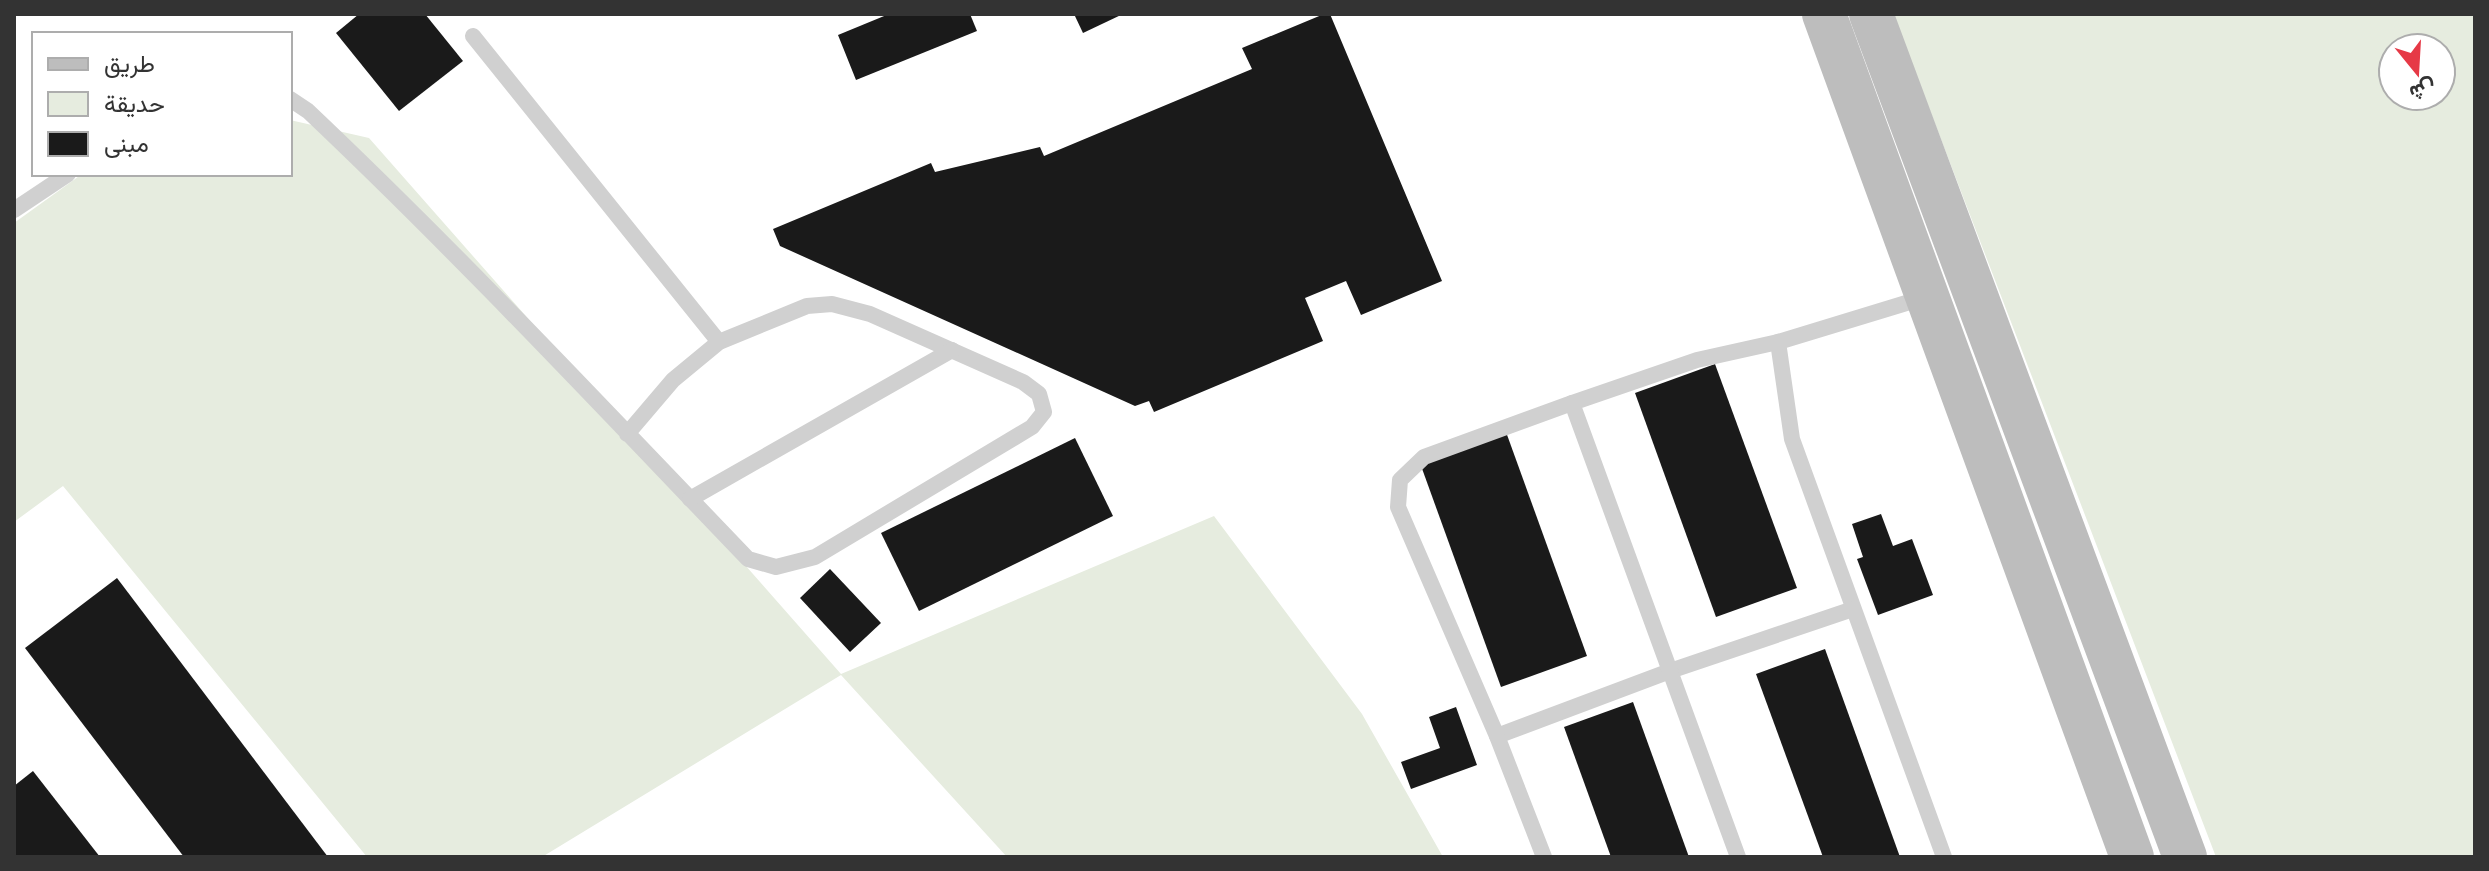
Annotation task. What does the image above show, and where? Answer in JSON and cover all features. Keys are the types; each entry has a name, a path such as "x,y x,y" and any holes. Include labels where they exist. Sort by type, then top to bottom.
{"main road":[{"path":"1824,14 1948,288 2185,857"},
{"path":"1871,14 1948,288 2132,857"}],"lane":[{"path":"473,36 719,342"},
{"path":"292,100 308,111 419,216 627,434 748,559 776,567 815,557 1032,427 1044,412 1039,394 1023,382 870,314 832,304 807,306 719,342 673,380 627,434"},
{"path":"14,210 65,176"},
{"path":"1544,857 1497,736 1398,507 1400,480 1424,457 1572,403 1697,360 1778,342 1948,288"},
{"path":"1778,342 1792,439 1944,857"},
{"path":"690,499 952,350"},
{"path":"1572,403 1738,857"},
{"path":"1497,736 1670,671 1853,609"}],"green space":[{"path":"1893,14 2475,14 2475,857 2216,857"},
{"path":"292,120 369,138 841,674 1214,516 1362,714 1443,857 1007,857 841,675 542,857 367,857 63,486 14,522 14,223 79,176 292,176"}],"building":[{"path":"359,14 425,14 463,61 399,111 336,33"},
{"path":"889,14 970,14 977,31 856,80 838,35"},
{"path":"1074,14 1123,14 1083,33"},
{"path":"1330,14 1442,281 1361,315 1346,281 1305,298 1323,341 1154,412 1149,401 1135,406 780,246 773,229 931,163 935,172 1040,147 1044,156 1252,69 1242,48"},
{"path":"1715,364 1797,588 1716,617 1635,393"},
{"path":"1506,432 1587,656 1501,687 1420,463"},
{"path":"1075,438 1113,516 919,611 881,533"},
{"path":"1881,514 1893,546 1912,539 1933,595 1878,615 1857,559 1863,557 1852,524"},
{"path":"830,569 881,623 850,652 800,598"},
{"path":"117,578 328,857 184,857 25,648"},
{"path":"1825,649 1900,857 1823,857 1756,674"},
{"path":"1633,702 1689,857 1611,857 1564,727"},
{"path":"1456,707 1477,765 1411,789 1401,762 1440,748 1429,717"},
{"path":"33,771 100,857 14,857 14,786"}]}
